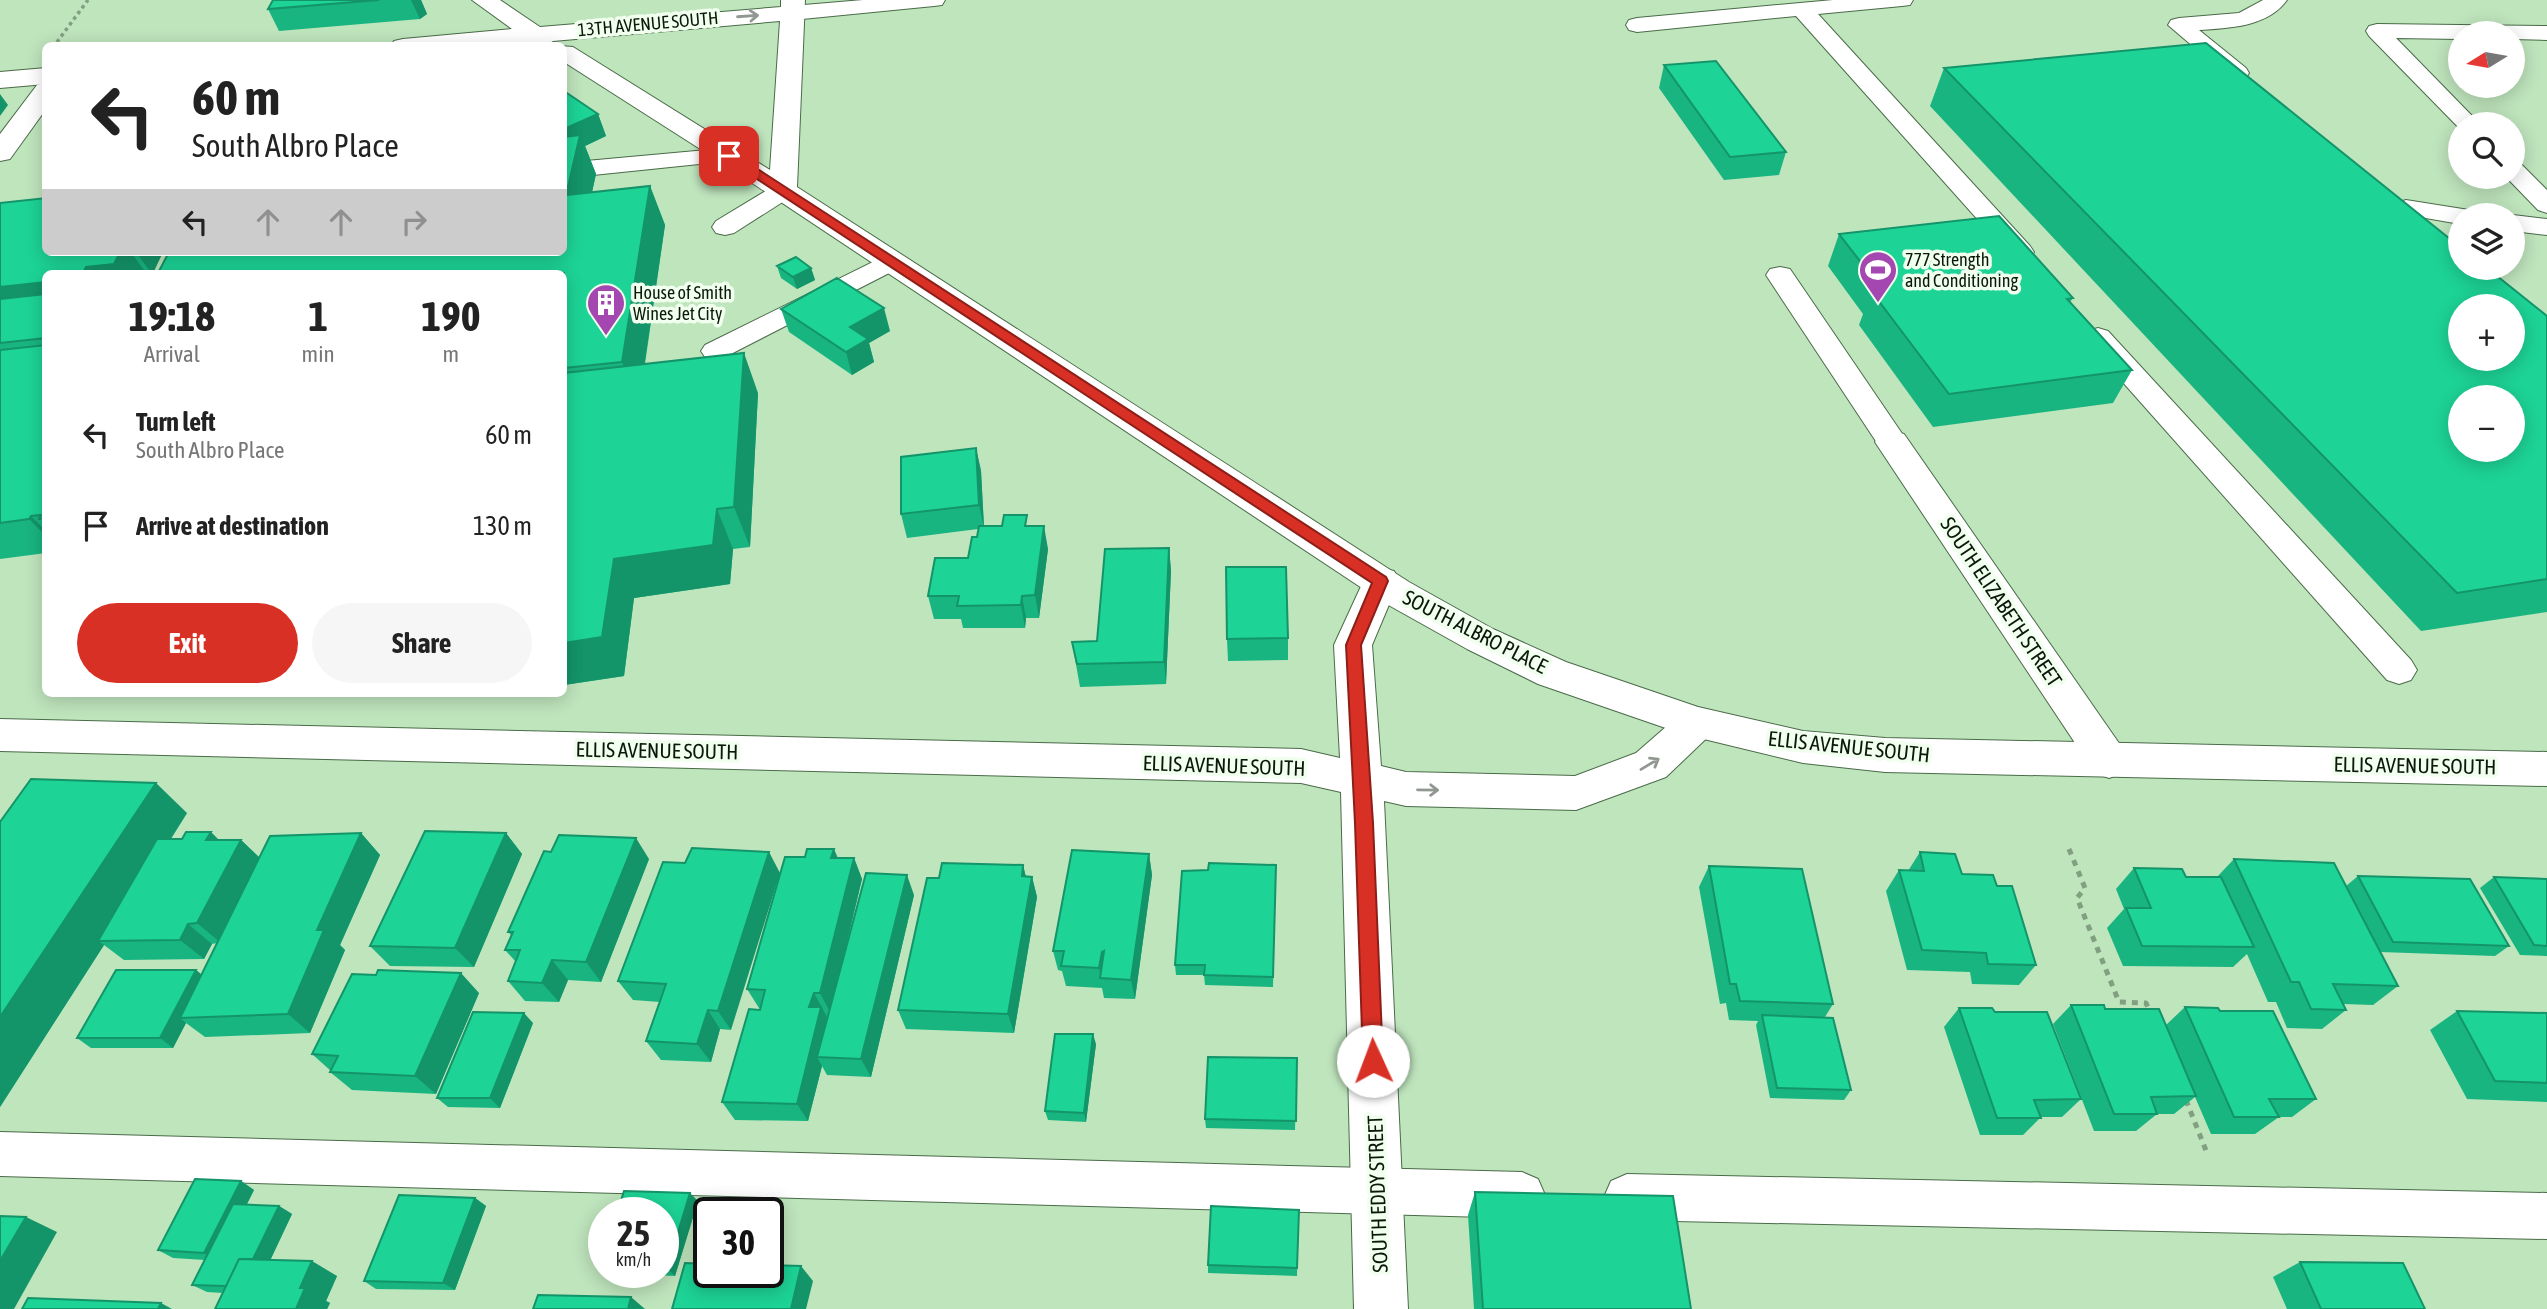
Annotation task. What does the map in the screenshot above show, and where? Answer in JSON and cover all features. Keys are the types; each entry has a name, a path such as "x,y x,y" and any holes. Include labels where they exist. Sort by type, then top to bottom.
{"street":[{"path":"484,0 543,40"},
{"path":"783,191 792,6"},
{"name":"13TH AVENUE SOUTH","path":"496,42 543,40 792,6"},
{"name":"SOUTH ALBRO PLACE","path":"567,53 1381,581 1480,639 1552,673 1697,723"},
{"path":"0,80 42,76"},
{"path":"0,153 42,95"},
{"name":"SOUTH ELIZABETH STREET","path":"1892,442 2109,761"},
{"name":"SOUTH EDDY STREET","path":"1381,581 1353,645 1361,779 1381,1309"},
{"name":"ELLIS AVENUE SOUTH","path":"0,734 1301,766 1406,789 1576,793 1651,765 1697,723 1803,747 1885,755 2547,769"}],"lane":[{"name":"13TH AVENUE SOUTH","path":"792,6 934,0"},
{"path":"1637,25 1902,0"},
{"path":"2181,0 2209,22"},
{"path":"2252,83 2179,24 2244,18 2270,8 2276,0"},
{"path":"1802,10 2035,267"},
{"path":"2456,112 2377,31 2547,33"},
{"path":"567,171 729,156"},
{"path":"2525,174 2547,205"},
{"path":"725,227 783,191"},
{"path":"2406,208 2448,214"},
{"path":"2525,224 2547,227"},
{"path":"715,351 889,262"},
{"path":"1780,275 1892,442"},
{"path":"2082,319 2399,670"},
{"path":"0,1154 1378,1193 2547,1216"}],"path":[{"path":"58,42 88,0"},
{"path":"2069,849 2085,888 2077,898 2119,1002 2146,1003 2152,1016"},
{"path":"2183,1093 2230,1209"}],"building":[{"path":"273,0 379,0 268,9"},
{"path":"2206,43 2448,237 2448,280 2502,280 2520,294 2448,294 2448,371 2525,371 2525,298 2547,316 2547,579 2457,593 1944,68"},
{"path":"1716,61 1786,152 1730,157 1664,65"},
{"path":"567,93 598,114 567,128"},
{"name":"House of Smith Wines Jet City","path":"580,135 567,191 567,137"},
{"name":"House of Smith Wines Jet City","path":"650,186 622,362 567,368 567,270 160,270 167,256 567,256 567,195"},
{"path":"42,198 42,256 118,256 114,264 86,267 84,270 42,270 42,282 0,287 0,203"},
{"path":"1999,216 2073,298 2067,299 2132,370 1949,394 1872,292 1883,291 1839,234"},
{"path":"796,257 811,268 793,277 777,266"},
{"path":"837,278 884,308 850,327 868,339 846,352 781,309"},
{"path":"42,294 42,338 0,343 0,299"},
{"path":"42,345 42,519 39,519 41,515 31,516 29,519 0,523 0,350"},
{"path":"744,353 734,507 717,509 713,545 614,559 602,637 567,643 567,373"},
{"path":"976,448 979,505 901,514 901,457"},
{"path":"1004,515 1027,515 1025,526 1044,526 1035,595 1022,596 1021,605 957,606 959,596 928,596 935,558 968,558 972,537 977,537 979,526 1002,526"},
{"path":"1169,548 1164,662 1077,664 1072,642 1097,641 1105,549"},
{"path":"1226,567 1286,567 1288,638 1227,639"},
{"path":"31,779 156,783 0,1017 0,822"},
{"path":"425,831 506,833 455,948 370,946"},
{"path":"186,832 211,832 206,840 241,840 197,923 188,924 180,940 98,941 157,839 182,839"},
{"path":"361,833 317,930 324,930 288,1014 180,1018 270,836"},
{"path":"559,835 636,838 586,962 552,960 542,983 508,981 520,950 505,950 513,932 508,932 544,851 551,852"},
{"path":"692,848 769,852 718,1011 708,1010 697,1044 646,1041 666,984 618,981 663,862 685,863"},
{"path":"807,849 834,849 831,858 854,858 820,993 814,993 809,1007 821,1007 797,1104 722,1102 749,1009 760,1010 765,990 747,989 785,857 805,857"},
{"path":"1072,850 1149,854 1131,980 1100,978 1104,951 1099,968 1061,966 1064,951 1053,951"},
{"path":"1920,852 1955,854 1962,874 1993,875 1997,886 2012,886 2036,965 1988,964 1986,953 1922,950 1899,870 1924,871"},
{"path":"2234,859 2334,863 2398,986 2333,984 2346,1010 2311,1009 2299,982 2291,982"},
{"path":"942,863 1023,865 1022,876 1032,877 1008,1014 898,1010 927,878 939,878"},
{"path":"1209,863 1276,865 1273,977 1204,975 1205,965 1175,965 1182,871 1208,870"},
{"path":"1709,866 1802,869 1833,1004 1740,1001 1736,984 1730,984"},
{"path":"2134,868 2182,869 2186,877 2221,877 2254,947 2142,946 2126,908 2151,908"},
{"path":"866,873 907,875 861,1059 817,1057"},
{"path":"2358,876 2470,879 2509,946 2393,942"},
{"path":"2494,877 2547,879 2547,946 2534,945"},
{"path":"116,970 196,970 160,1038 77,1038"},
{"path":"378,970 461,973 415,1076 330,1072 338,1056 312,1054 352,974 376,975"},
{"path":"2071,1005 2104,1005 2105,1009 2159,1009 2196,1096 2151,1097 2157,1114 2114,1114"},
{"path":"2185,1007 2218,1008 2220,1011 2273,1011 2316,1099 2269,1099 2279,1117 2234,1117"},
{"path":"1959,1008 1992,1008 1995,1012 2047,1012 2081,1099 2034,1100 2041,1118 1997,1118"},
{"path":"2457,1011 2547,1013 2547,1083 2495,1081"},
{"path":"473,1012 524,1013 490,1098 437,1098"},
{"path":"1762,1015 1833,1018 1851,1090 1777,1088"},
{"path":"1055,1034 1093,1034 1084,1113 1045,1111"},
{"path":"1208,1057 1297,1058 1296,1121 1205,1119"},
{"path":"195,1179 241,1181 204,1253 158,1250"},
{"path":"624,1191 690,1193 679,1229 679,1197 622,1197"},
{"path":"1475,1192 1673,1196 1691,1309 1483,1309"},
{"path":"399,1195 475,1198 443,1283 364,1281"},
{"path":"233,1204 279,1206 253,1259 239,1259 226,1286 192,1285"},
{"path":"1211,1206 1299,1210 1297,1268 1208,1265"},
{"path":"0,1216 26,1217 0,1261"},
{"path":"239,1259 312,1261 300,1288 305,1288 296,1309 215,1309"},
{"path":"2300,1262 2403,1263 2425,1309 2321,1309"},
{"path":"685,1263 693,1263 693,1288 784,1288 784,1265 801,1266 791,1309 672,1309"},
{"path":"538,1295 631,1297 628,1309 533,1309"},
{"path":"28,1298 161,1303 158,1309 22,1309"}],"place":[{"name":"777 Strength and Conditioning","path":"1878,304"},
{"name":"House of Smith Wines Jet City","path":"606,337"}],"route":[{"path":"729,156 1381,581 1353,645 1364,823 1373,1061"}]}
